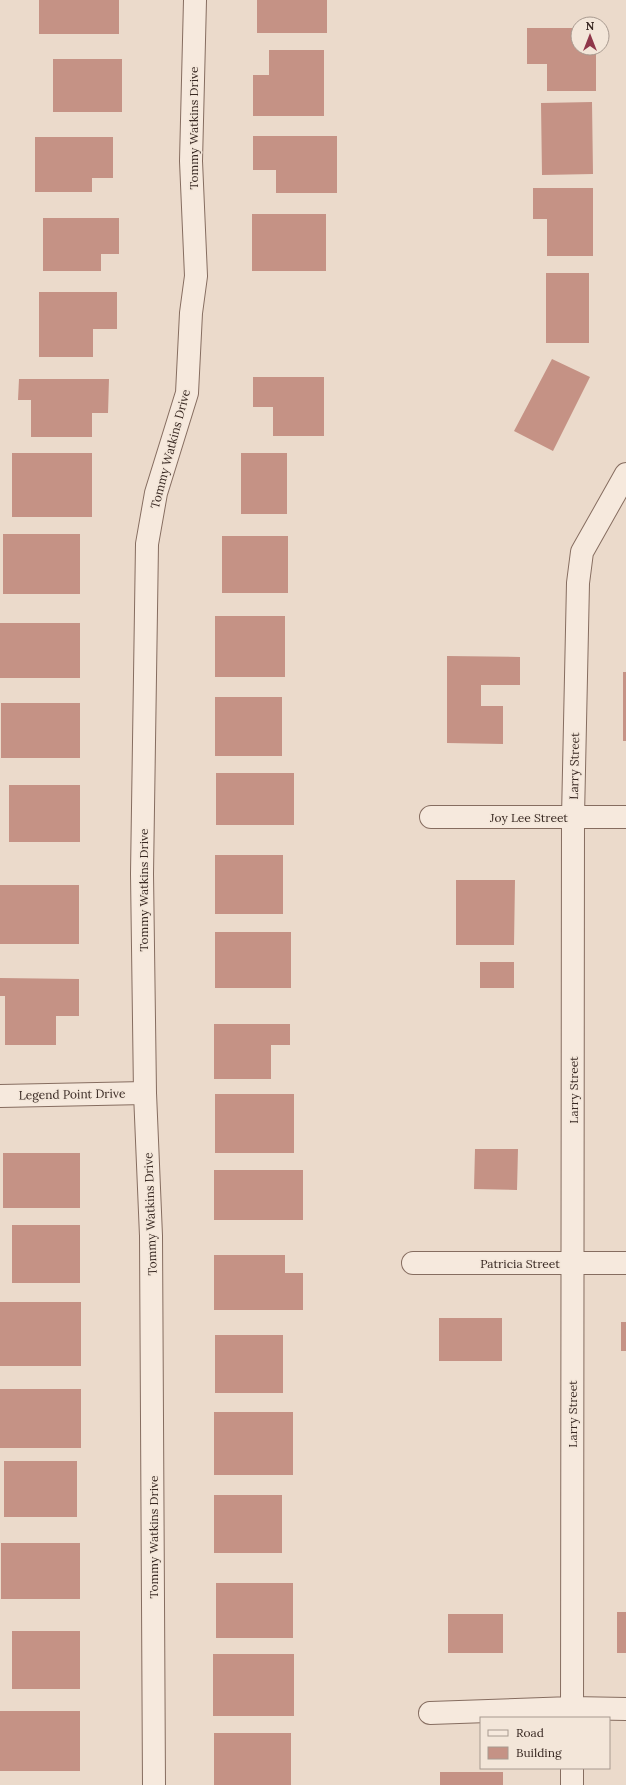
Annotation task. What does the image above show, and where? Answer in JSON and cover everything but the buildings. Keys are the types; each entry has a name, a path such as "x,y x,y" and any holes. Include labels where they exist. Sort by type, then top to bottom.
{"street":[{"name":"Tommy Watkins Drive","path":"154,1785 152,1236 145,1092 142,874 147,544 156,493 187,394 191,313 196,276 191,161 195,0"},
{"name":"Larry Street","path":"572,1713 573,818 578,583 582,552 626,474"},
{"name":"Joy Lee Street","path":"431,818 626,817"},
{"name":"Legend Point Drive","path":"0,1096 145,1092"},
{"name":"Patricia Street","path":"413,1263 626,1263"},
{"path":"430,1714 572,1713 626,1709"},
{"path":"572,1769 572,1785"}]}
